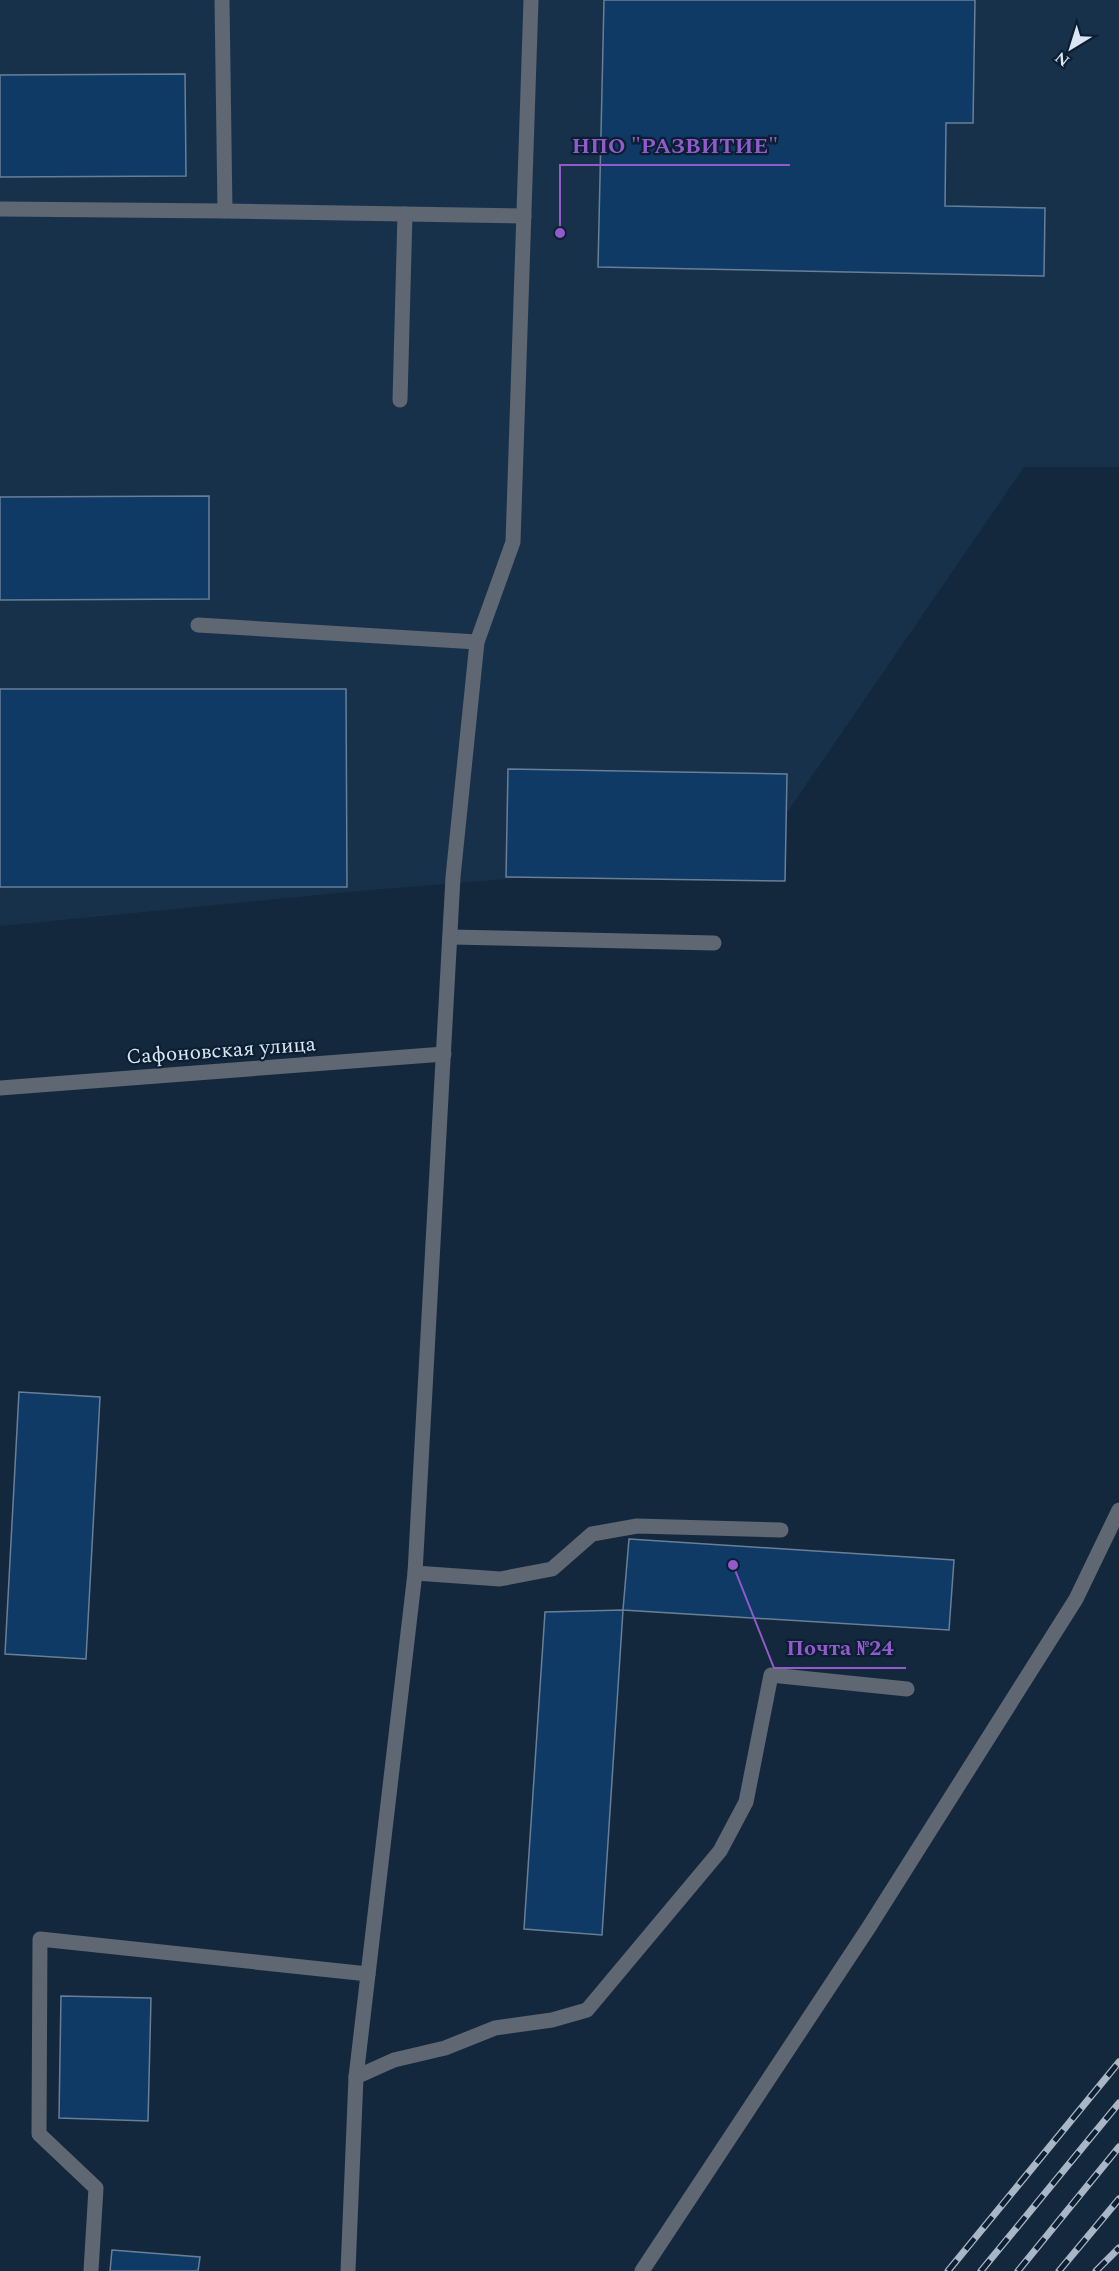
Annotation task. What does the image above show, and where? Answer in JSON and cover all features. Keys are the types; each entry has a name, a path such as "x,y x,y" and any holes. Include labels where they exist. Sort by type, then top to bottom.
{"street":[{"path":"222,0 225,211"},
{"path":"348,2271 356,2077 415,1573 453,877 477,642 513,542 531,0"},
{"path":"0,210 524,216"},
{"path":"400,400 405,214"},
{"path":"198,625 477,642"},
{"path":"450,938 714,943"},
{"name":"Сафоновская улица","path":"0,1088 444,1054"},
{"path":"642,2271 869,1927 1069,1608 1119,1510"},
{"path":"415,1573 500,1579 552,1569 592,1534 637,1526 781,1530"},
{"path":"356,2077 394,2060 445,2048 495,2028 552,2020 587,2010 720,1851 746,1802 771,1674 907,1689"},
{"path":"91,2271 96,2188 39,2134 40,1939 368,1974"}],"shaded area":[{"path":"0,0 1119,0 1119,467 1024,467 755,859 369,890 0,926"}],"building":[{"path":"604,0 975,0 973,123 946,123 945,206 1045,208 1044,276 598,267"},
{"path":"185,74 186,176 0,177 0,75"},
{"path":"209,496 209,599 0,600 0,497"},
{"path":"0,689 346,689 347,887 0,887"},
{"path":"508,769 787,774 785,881 506,877"},
{"path":"19,1392 100,1397 86,1659 5,1654"},
{"path":"629,1539 954,1560 949,1630 623,1610"},
{"path":"623,1610 602,1935 524,1929 545,1612"},
{"path":"61,1996 151,1998 148,2121 59,2118"},
{"path":"112,2250 200,2257 198,2271 110,2271"}],"railway":[{"path":"948,2271 1119,2062"},
{"path":"981,2271 1119,2103"},
{"path":"1018,2271 1119,2147"},
{"path":"1059,2271 1119,2199"},
{"path":"1096,2271 1119,2248"}],"place":[{"name":"НПО \"РАЗВИТИЕ\"","path":"560,233"},
{"name":"Почта №24","path":"733,1565"}]}
